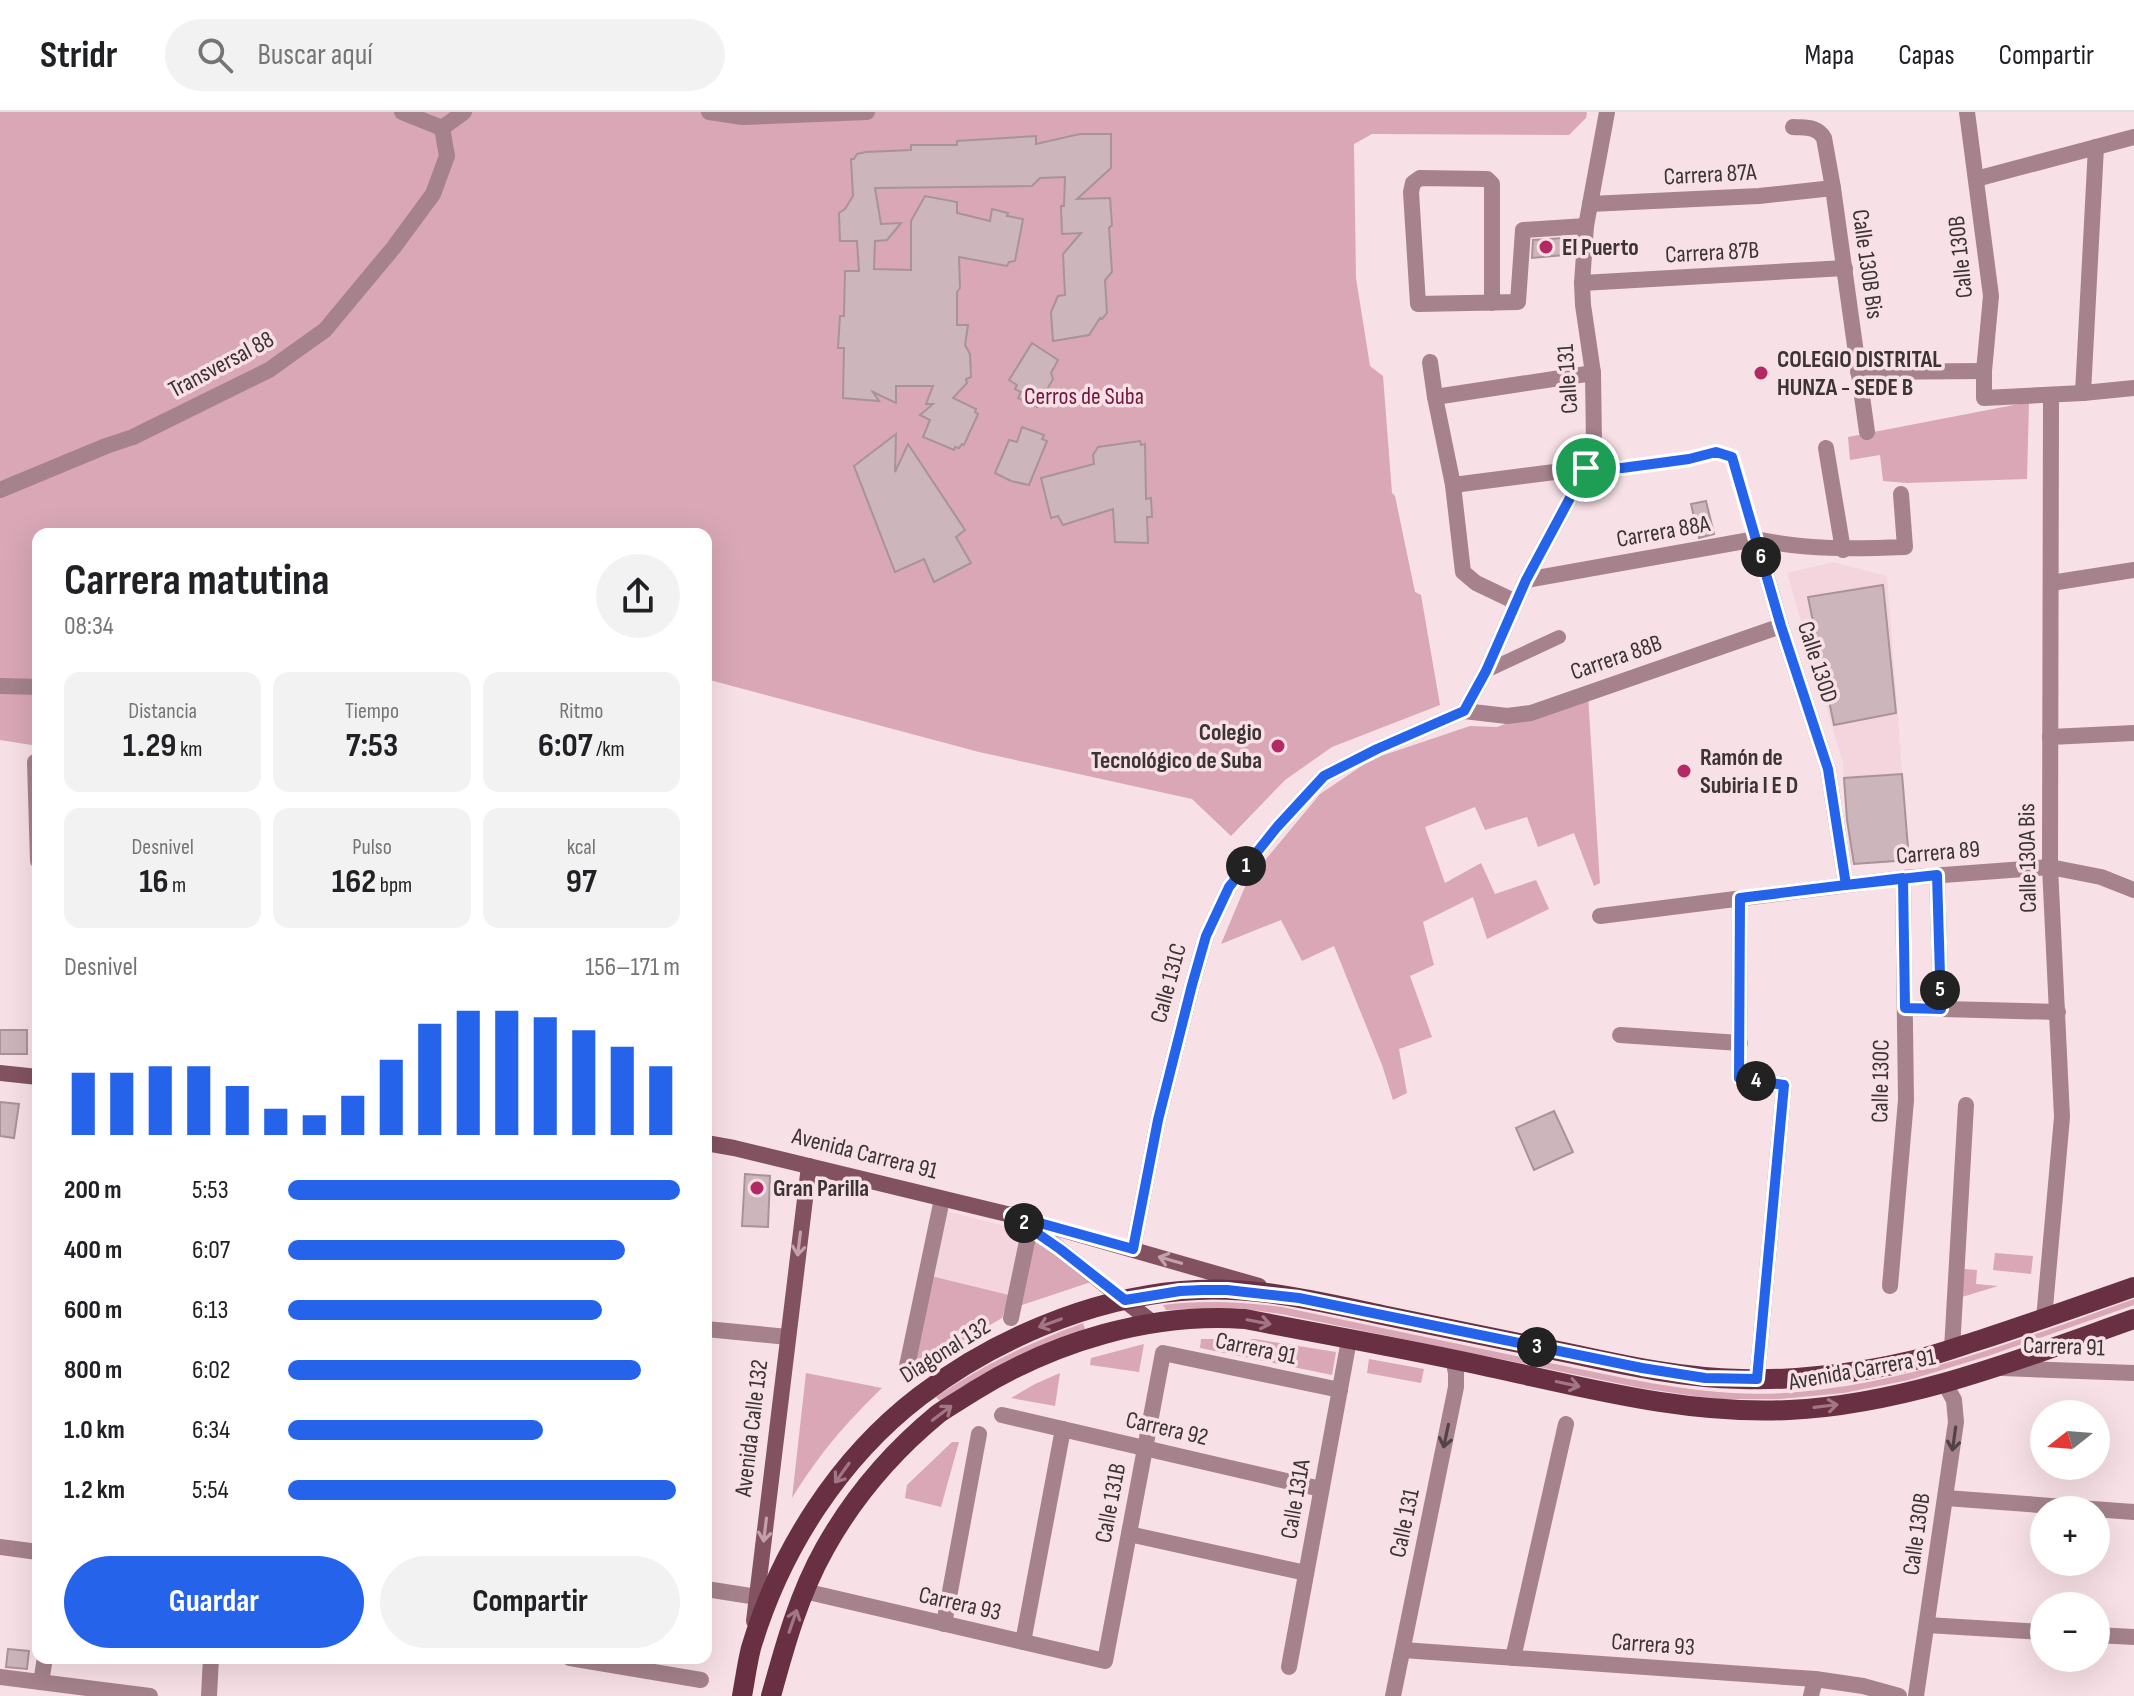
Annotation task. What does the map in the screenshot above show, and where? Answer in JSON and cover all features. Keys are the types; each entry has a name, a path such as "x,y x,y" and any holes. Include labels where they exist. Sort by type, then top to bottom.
{"main road":[{"path":"0,1073 32,1076"},
{"name":"Avenida Carrera 91","path":"712,1144 1011,1215 1299,1298 1656,1371 1705,1378 1803,1376 1914,1360 2134,1287"},
{"name":"Avenida Calle 132","path":"742,1696 751,1651 809,1166"},
{"name":"Avenida Carrera 91","path":"1011,1215 1153,1323 1220,1317 1245,1319 1607,1392 1702,1408 1791,1410 1870,1399 1992,1368 2134,1319"},
{"name":"Diagonal 132","path":"751,1651 767,1602 796,1542 831,1488 872,1437 934,1385 1000,1344 1059,1320 1125,1300 1202,1290 1299,1298"},
{"name":"Diagonal 132","path":"771,1696 804,1591 825,1547 848,1511 895,1454 939,1413 995,1379 1053,1351 1153,1323"}],"street":[{"path":"402,112 442,128 464,112"},
{"path":"709,112 743,117 867,112"},
{"name":"Calle 131","path":"1464,711 1486,671 1526,580 1586,468 1594,444 1593,373 1582,283 1586,226 1607,112"},
{"name":"Calle 130B","path":"1967,112 1991,296 1984,398 2051,395"},
{"name":"Calle 130B Bis","path":"1793,127 1814,128 1824,138 1867,432"},
{"name":"Transversal 88","path":"0,490 133,437 269,370 325,330 394,247 433,194 447,156 442,128"},
{"path":"1976,179 2134,137"},
{"path":"2083,393 2096,147"},
{"path":"1492,303 1492,184 1487,179 1420,178 1413,183 1418,304 1492,303 1518,302 1523,230 1586,226"},
{"name":"Carrera 87A","path":"1590,204 1759,196 1833,188"},
{"name":"Carrera 87B","path":"1582,283 1845,268"},
{"path":"1430,362 1453,485 1463,572 1476,583 1516,602"},
{"path":"1858,372 1984,371"},
{"path":"1435,397 1593,373"},
{"path":"2051,395 2134,388"},
{"name":"Calle 130A Bis","path":"2044,1319 2062,1117 2050,867 2051,395"},
{"path":"1826,448 1843,550"},
{"name":"Calle 130D","path":"1586,468 1622,468 1716,452 1732,457 1781,626 1828,769 1846,885"},
{"path":"1453,485 1586,468"},
{"name":"Carrera 88A","path":"1526,580 1756,539 1788,546 1843,550 1905,547 1901,494"},
{"path":"2051,583 2134,570"},
{"name":"Carrera 88B","path":"1464,711 1507,716 1531,713 1781,626"},
{"path":"1486,671 1559,637"},
{"path":"8,686 32,687"},
{"name":"Calle 131C","path":"1133,1249 1158,1120 1195,973 1206,936 1229,887 1277,827 1324,776 1464,711"},
{"path":"2050,737 2134,733"},
{"name":"Carrera 89","path":"1600,916 1903,878 2050,867 2101,877 2134,890"},
{"path":"1937,875 1941,1009"},
{"name":"Calle 130C","path":"1890,1286 1906,1100 1903,878"},
{"path":"1740,898 1739,1078 1784,1085 1757,1379"},
{"path":"1905,1008 2058,1012"},
{"path":"1620,1035 1740,1043"},
{"path":"1952,1349 1966,1105"},
{"path":"906,1371 942,1199"},
{"path":"1011,1318 1030,1227"},
{"path":"712,1330 788,1337"},
{"name":"Calle 131A","path":"1289,1667 1349,1340"},
{"name":"Carrera 91","path":"1163,1353 1340,1390"},
{"name":"Calle 131B","path":"1105,1661 1163,1353"},
{"name":"Calle 131","path":"1393,1696 1456,1387 1453,1359"},
{"name":"Carrera 91","path":"1992,1368 2134,1373"},
{"name":"Calle 130B","path":"1916,1696 1957,1416 1954,1400 1944,1382"},
{"name":"Carrera 92","path":"1002,1415 1321,1489"},
{"path":"1513,1658 1566,1424"},
{"path":"1023,1642 1063,1429"},
{"path":"944,1624 979,1434"},
{"path":"1946,1498 2134,1512"},
{"path":"1129,1534 1306,1573"},
{"path":"0,1547 32,1551"},
{"path":"712,1590 757,1597"},
{"name":"Carrera 93","path":"804,1591 1105,1661"},
{"path":"1927,1625 2030,1631"},
{"path":"2110,1636 2134,1637"},
{"name":"Carrera 93","path":"1403,1650 1813,1688 1863,1686 1899,1696"},
{"path":"41,1682 44,1664"},
{"path":"209,1696 211,1664"},
{"path":"606,1664 701,1680"},
{"path":"0,1677 150,1696"}],"shaded area":[{"path":"1833,562 1887,576 1909,860 1850,865 1843,763 1787,573"},
{"path":"946,1211 1024,1231 1009,1295 931,1276"}],"green space":[{"name":"Cerros de Suba","path":"0,112 1587,112 1586,118 1569,135 1372,134 1354,144 1356,278 1370,366 1383,376 1392,493 1415,592 1421,595 1440,705 1332,747 1285,780 1231,836 1192,799 979,752 712,681 712,528 32,528 32,745 0,740"},
{"path":"2029,402 2027,479 1883,481 1880,455 1850,460 1848,437"},
{"path":"1588,695 1600,883 1594,886 1574,833 1538,847 1527,817 1485,830 1475,807 1425,827 1445,883 1481,863 1495,894 1536,880 1549,909 1487,939 1473,897 1423,922 1434,965 1410,976 1432,1037 1399,1049 1407,1093 1393,1100 1334,946 1302,961 1281,920 1221,944 1247,882 1320,794 1372,759 1470,726 1497,727"},
{"path":"1034,1240 1091,1282 1019,1306"},
{"path":"1995,1253 2033,1256 2031,1274 1993,1270"},
{"path":"1964,1269 1977,1270 1976,1284 1998,1286 1962,1297"},
{"path":"931,1276 1009,1295 1002,1318 938,1355 908,1378"},
{"path":"2134,1299 2134,1305 1909,1380 1844,1393 1780,1399 1714,1399 1641,1388 1281,1314 1238,1308 1166,1310 1163,1305 1223,1302 1282,1307 1637,1380 1695,1390 1754,1394 1829,1389 1918,1371"},
{"path":"1083,1323 1085,1329 1048,1343 940,1401 936,1397 1007,1356"},
{"path":"1201,1339 1255,1339 1336,1352 1332,1375 1200,1348"},
{"path":"1144,1344 1139,1372 1090,1365 1091,1358"},
{"path":"1369,1359 1424,1369 1421,1383 1367,1373"},
{"path":"806,1373 882,1388 833,1440 792,1498"},
{"path":"1060,1373 1055,1406 1011,1398 1035,1384"},
{"path":"952,1442 959,1442 941,1507 905,1498 907,1485"}],"building":[{"path":"1080,134 1111,134 1111,168 1077,199 1110,198 1112,272 1105,280 1107,313 1089,335 1053,341 1051,312 1058,296 1065,295 1063,254 1081,233 1062,234 1061,206 1064,206 1065,177 1040,178 1032,186 875,188 881,224 901,223 887,240 875,241 874,269 911,270 911,221 925,196 957,202 957,213 990,221 992,209 1023,219 1015,261 1007,266 959,257 957,325 968,325 965,345 970,354 971,377 966,379 967,383 953,398 976,409 978,414 964,445 954,450 923,437 930,420 920,415 933,404 926,404 933,386 896,386 896,403 873,392 879,401 843,398 844,348 838,348 840,316 844,316 845,271 859,271 857,241 840,241 839,213 853,196 851,159 866,152 911,150 911,145 957,145 957,141 1036,136 1036,144"},
{"name":"El Puerto","path":"1563,238 1564,255 1532,258 1533,240"},
{"path":"1032,343 1058,360 1051,373 1053,379 1037,407 1018,398 1021,392 1009,380"},
{"path":"1022,427 1044,435 1042,439 1047,441 1029,485 995,473 1009,440 1017,442"},
{"path":"896,434 895,472 908,444 965,530 956,537 971,563 934,582 924,559 895,572 854,466"},
{"path":"1140,441 1141,445 1145,444 1146,499 1151,498 1152,517 1147,517 1148,543 1115,542 1113,509 1063,525 1058,516 1051,518 1041,478 1094,464 1093,455 1098,447"},
{"path":"1706,501 1714,534 1699,538 1691,504"},
{"path":"1883,585 1896,713 1834,725 1808,597"},
{"path":"1902,774 1909,860 1854,864 1844,778"},
{"path":"0,1030 27,1030 27,1054 0,1054"},
{"path":"0,1102 19,1104 14,1138 0,1136"},
{"path":"1554,1111 1573,1152 1534,1170 1516,1128"},
{"path":"745,1174 770,1176 768,1227 742,1226"},
{"path":"8,1649 29,1651 27,1669 6,1667"}],"place":[{"name":"El Puerto","path":"1546,247"},
{"name":"COLEGIO DISTRITAL HUNZA - SEDE B","path":"1761,373"},
{"name":"Colegio Tecnológico de Suba","path":"1278,746"},
{"name":"Ramón de Subiria I E D","path":"1684,771"},
{"name":"Gran Parilla","path":"757,1188"}],"route":[{"path":"1586,468 1526,580 1486,671 1464,711 1324,776 1277,827 1229,887 1206,936 1192,985 1158,1120 1133,1249 1011,1215 1125,1300 1202,1290 1299,1298 1670,1373 1705,1378 1757,1379 1784,1085 1739,1078 1740,898 1846,885 1903,878 1905,1008 1941,1009 1937,875 1903,878 1846,885 1828,769 1781,626 1732,457 1716,452 1622,468 1586,468"}]}
